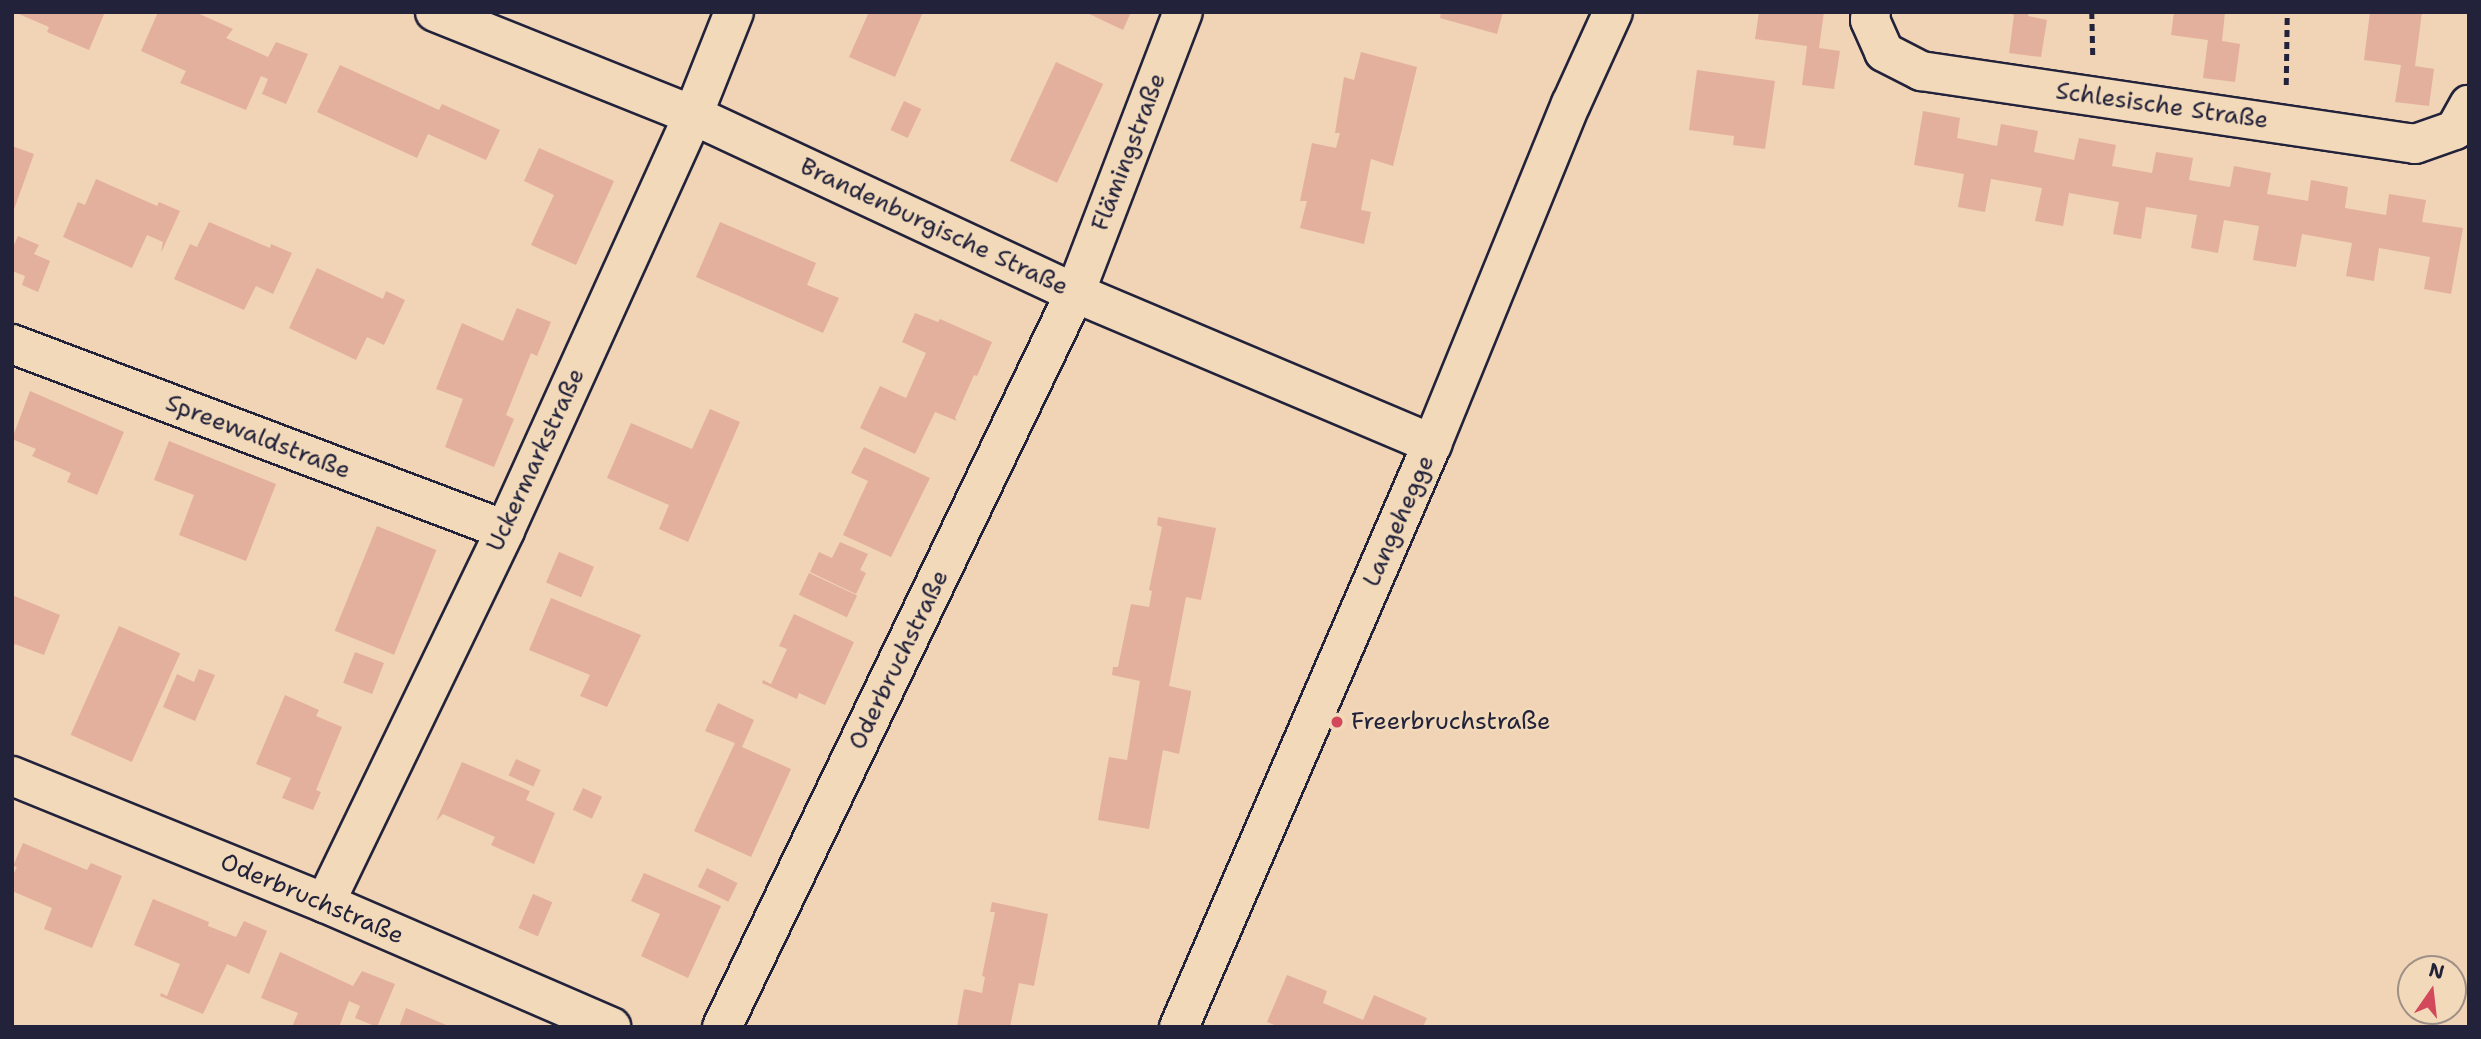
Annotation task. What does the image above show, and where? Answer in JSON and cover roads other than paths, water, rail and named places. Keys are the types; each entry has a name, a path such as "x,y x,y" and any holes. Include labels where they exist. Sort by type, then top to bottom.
{"street":[{"name":"Brandenburgische Straße","path":"435,12 693,115 1075,293 1432,444"},
{"name":"Uckermarkstraße","path":"325,902 505,530 693,115 734,12"},
{"name":"Flämingstraße","path":"1075,293 1183,12"},
{"name":"Langehegge","path":"1179,1027 1432,444 1571,104 1613,12"},
{"name":"Schlesische Straße","path":"1871,12 1870,20 1884,52 1921,71 2415,144 2455,130 2469,105"},
{"name":"Oderbruchstraße","path":"722,1027 1075,293"},
{"name":"Spreewaldstraße","path":"12,344 505,530"},
{"name":"Oderbruchstraße","path":"12,776 325,902 611,1027"}],"place":[{"name":"Freerbruchstraße","path":"1337,722"}]}
